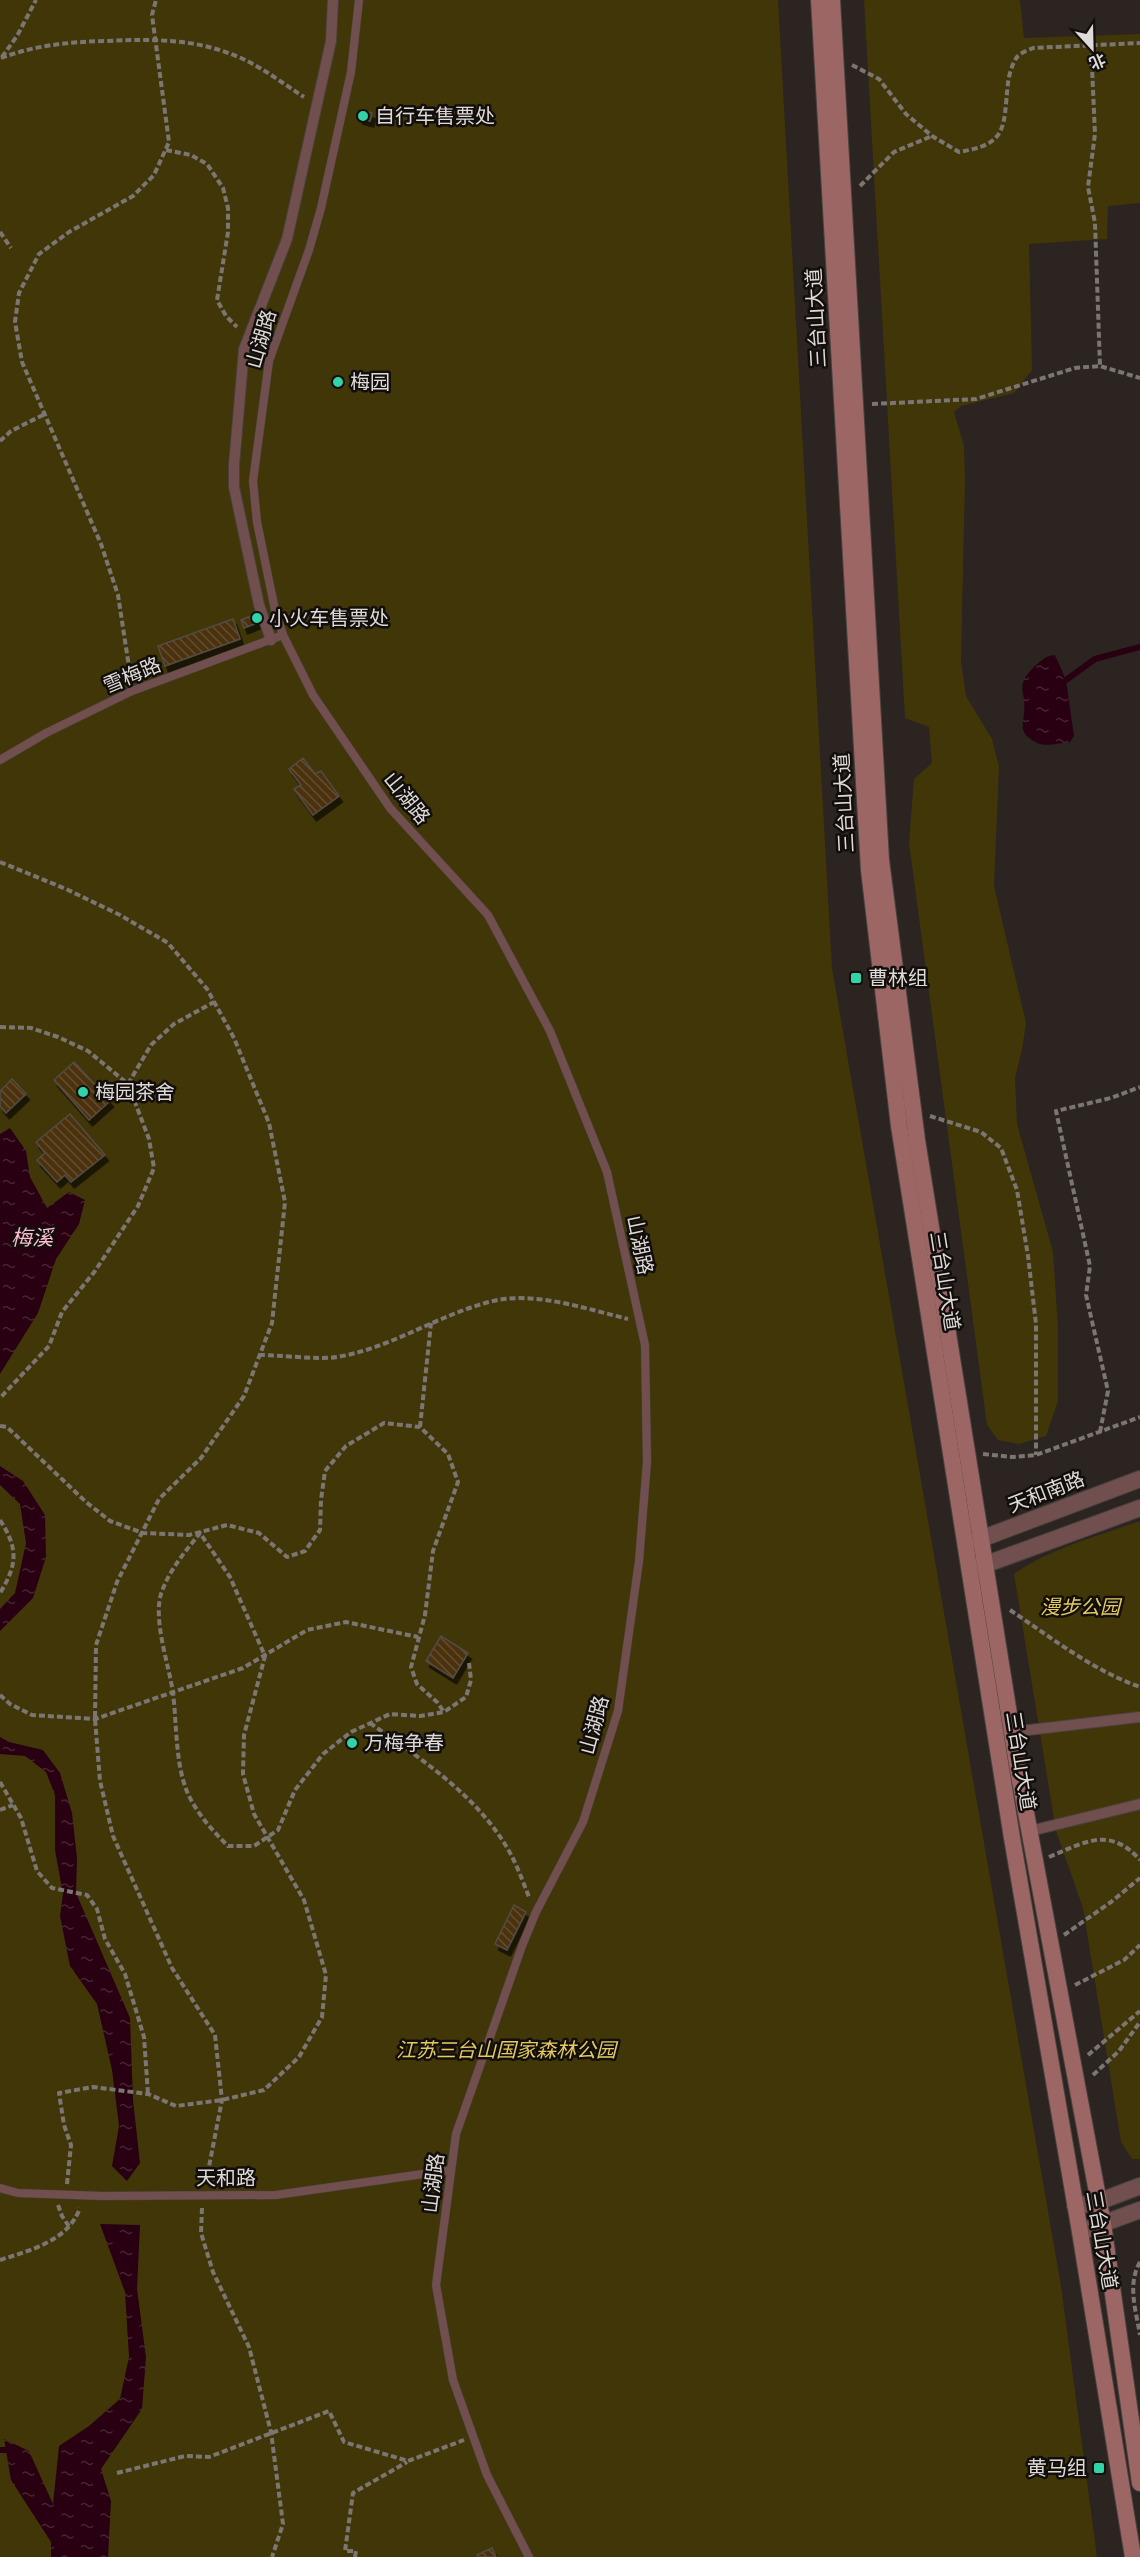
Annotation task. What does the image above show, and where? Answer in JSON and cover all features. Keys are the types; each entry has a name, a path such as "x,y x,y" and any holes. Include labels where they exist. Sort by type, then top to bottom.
{"main road":[{"name":"三台山大道","path":"819,0 869,870 899,1126 974,1542 986,1564 1035,1862 1103,2224 1140,2482"},
{"name":"三台山大道","path":"832,0 881,860 913,1112 967,1452 974,1542 970,1571 1133,2557"}],"street":[{"path":"271,640 259,605 234,487 234,465 247,337 287,239 331,41 333,0"},
{"name":"天和南路","path":"974,1542 1140,1479"},
{"path":"970,1571 1140,1508"},
{"path":"1012,1732 1140,1717"},
{"path":"1030,1831 1140,1804"},
{"path":"1075,2206 1098,2202 1140,2186"},
{"path":"1080,2232 1140,2210"}],"lane":[{"name":"山湖路","path":"359,0 351,72 321,208 309,250 269,360 253,481 257,522 275,610 284,635 313,695 390,808 488,915 550,1030 607,1172 645,1345 647,1461 639,1562 618,1712 583,1822 536,1912 456,2134 436,2285 453,2380 487,2475 529,2557"},
{"name":"雪梅路","path":"0,760 46,733 132,691 284,635"},
{"name":"天和路","path":"0,2188 18,2193 84,2196 276,2195 451,2170"}],"path":[{"path":"1,59 17,36 36,0"},
{"path":"132,691 118,595 101,544 22,362 16,342 15,322 19,293 44,250 69,232 133,196 154,175 166,150 169,142 166,111 152,15 156,0"},
{"path":"1,59 25,49 64,42 172,39 203,45 242,58 318,106"},
{"path":"835,57 879,79 906,114 932,136 959,152 981,149 996,139 1004,126 1009,75 1017,56 1033,48 1140,43"},
{"path":"1091,45 1095,134 1088,187 1095,223 1100,366"},
{"path":"844,205 894,152 932,136"},
{"path":"166,150 191,155 207,164 223,188 228,208 228,232 217,300 226,316 247,337"},
{"path":"0,232 11,248"},
{"path":"855,405 976,399 1075,368 1100,366 1140,378"},
{"path":"0,441 11,431 45,414"},
{"path":"0,862 66,889 120,915 168,944 207,989 234,1038 269,1123 285,1202 272,1323 244,1396 201,1458 159,1499 117,1582 96,1645 94,1719 100,1781 113,1836 172,1968 215,2035 222,2100 203,2195 201,2233 213,2272 249,2347 271,2432 283,2524 272,2557"},
{"path":"128,1084 151,1045 174,1024 214,1002"},
{"path":"0,1028 31,1028 58,1037 88,1051 128,1084 149,1139 154,1168 138,1206 95,1271 62,1312 49,1346 0,1398"},
{"path":"1100,1432 1108,1391 1086,1295 1090,1266 1056,1111 1111,1098 1140,1088"},
{"path":"913,1112 961,1124 981,1132 1001,1149 1017,1190 1036,1324 1036,1455"},
{"path":"260,1355 335,1357 374,1348 431,1323 494,1301 548,1299 640,1322"},
{"path":"420,1427 431,1323"},
{"path":"967,1452 1012,1457 1036,1455 1140,1418"},
{"path":"0,1426 7,1427 94,1509 110,1521 143,1533 189,1535 226,1525 259,1533 287,1557 305,1551 320,1530 325,1471 346,1446 384,1423 420,1427 448,1454 458,1482 433,1551 425,1615 417,1637 411,1667 417,1684 437,1702 444,1712"},
{"path":"0,1520 10,1535 15,1562 0,1593"},
{"path":"66,2195 71,2145 64,2125 59,2093 93,2087 148,2094 176,2106 222,2100 264,2090 299,2057 322,2017 326,1975 304,1900 254,1814 243,1774 244,1735 265,1656 230,1577 200,1533"},
{"path":"200,1533 173,1567 160,1596 160,1633 173,1692 179,1754 188,1794 206,1824 228,1846 254,1846 278,1830 296,1790 323,1754 351,1732 390,1714 420,1716 444,1712 466,1697 471,1680 468,1663"},
{"path":"991,1597 1115,1678 1140,1687"},
{"path":"0,1695 10,1704 32,1715 94,1719 243,1668 307,1630 346,1622 417,1637"},
{"path":"370,1723 431,1766 472,1803 508,1850 536,1912"},
{"path":"0,1782 21,1818 37,1871 51,1888 87,1895 97,1909 105,1939 125,1974 144,2037 148,2094"},
{"path":"0,1810 13,1805"},
{"path":"1035,1862 1096,1838 1116,1841 1140,1860"},
{"path":"1051,1944 1111,1902 1140,1878"},
{"path":"1060,1993 1124,1960 1140,1945"},
{"path":"1073,2067 1140,2011"},
{"path":"1077,2089 1119,2051 1140,2022"},
{"path":"55,2194 62,2216 70,2228"},
{"path":"0,2260 46,2244 70,2228 84,2196"},
{"path":"1140,2262 1134,2273 1133,2286 1140,2335"},
{"path":"117,2473 185,2456 209,2457 329,2411 344,2442 408,2461"},
{"path":"355,2557 356,2551 345,2551 353,2493 408,2461 473,2436"}],"green space":[{"name":"江苏三台山国家森林公园","path":"0,0 778,0 832,968 1061,2286 1097,2557 0,2557"},
{"path":"864,0 1020,0 1024,38 1140,34 1140,203 1108,206 1107,239 1029,244 1032,370 1014,393 961,406 954,412 964,446 965,480 961,661 966,696 992,739 999,767 994,886 1026,1023 1015,1078 1017,1124 1053,1252 1058,1327 1058,1401 1046,1436 1019,1444 998,1440 987,1425 909,843 914,779 932,763 929,727 905,718"},
{"name":"漫步公园","path":"1140,1521 1140,2159 1132,2159 1121,2142 1083,1908 1056,1831 1014,1574 1059,1550"}],"water":[{"path":"1055,655 1066,680 1074,736 1070,742 1040,744 1023,731 1022,689 1028,673 1046,657"},
{"name":"梅溪","path":"10,1128 26,1151 30,1177 47,1208 69,1192 85,1200 79,1224 56,1259 38,1313 0,1374 0,1134"},
{"path":"0,1466 23,1481 45,1515 46,1557 33,1598 0,1631 0,1609 15,1593 26,1543 20,1504 0,1485"},
{"path":"0,1737 9,1742 43,1750 60,1773 72,1813 77,1858 76,1893 130,2018 133,2100 140,2163 127,2181 112,2166 119,2126 112,2070 97,2004 70,1966 60,1916 63,1894 55,1850 55,1795 46,1772 25,1756 0,1754"},
{"path":"100,2224 140,2225 137,2289 146,2357 142,2409 101,2469 111,2501 108,2557 51,2557 51,2542 11,2480 4,2439 29,2451 53,2504 59,2446 89,2426 120,2399 129,2357 125,2292"}],"building":[{"path":"361,110 372,113 370,121 359,118"},
{"path":"259,613 262,621 244,628 241,620"},
{"path":"233,619 240,639 165,666 158,646"},
{"path":"303,758 315,774 321,771 339,796 313,815 294,789 301,785 289,769"},
{"path":"74,1062 110,1101 89,1120 54,1080"},
{"path":"12,1079 26,1094 6,1113 0,1106 0,1091"},
{"path":"70,1114 105,1155 71,1182 65,1175 57,1182 37,1160 45,1153 36,1142"},
{"path":"441,1636 468,1653 453,1678 426,1661"},
{"path":"514,1905 526,1912 507,1950 495,1944"},
{"path":"492,2548 496,2557 477,2555"}],"waterway":[{"path":"1066,680 1095,659 1140,647"},
{"path":"0,2450 6,2450"}],"place":[{"name":"自行车售票处","path":"363,116"},
{"name":"梅园","path":"338,382"},
{"name":"小火车售票处","path":"257,618"},
{"name":"曹林组","path":"856,978"},
{"name":"梅园茶舍","path":"83,1092"},
{"name":"万梅争春","path":"352,1743"},
{"name":"黄马组","path":"1099,2468"}]}
